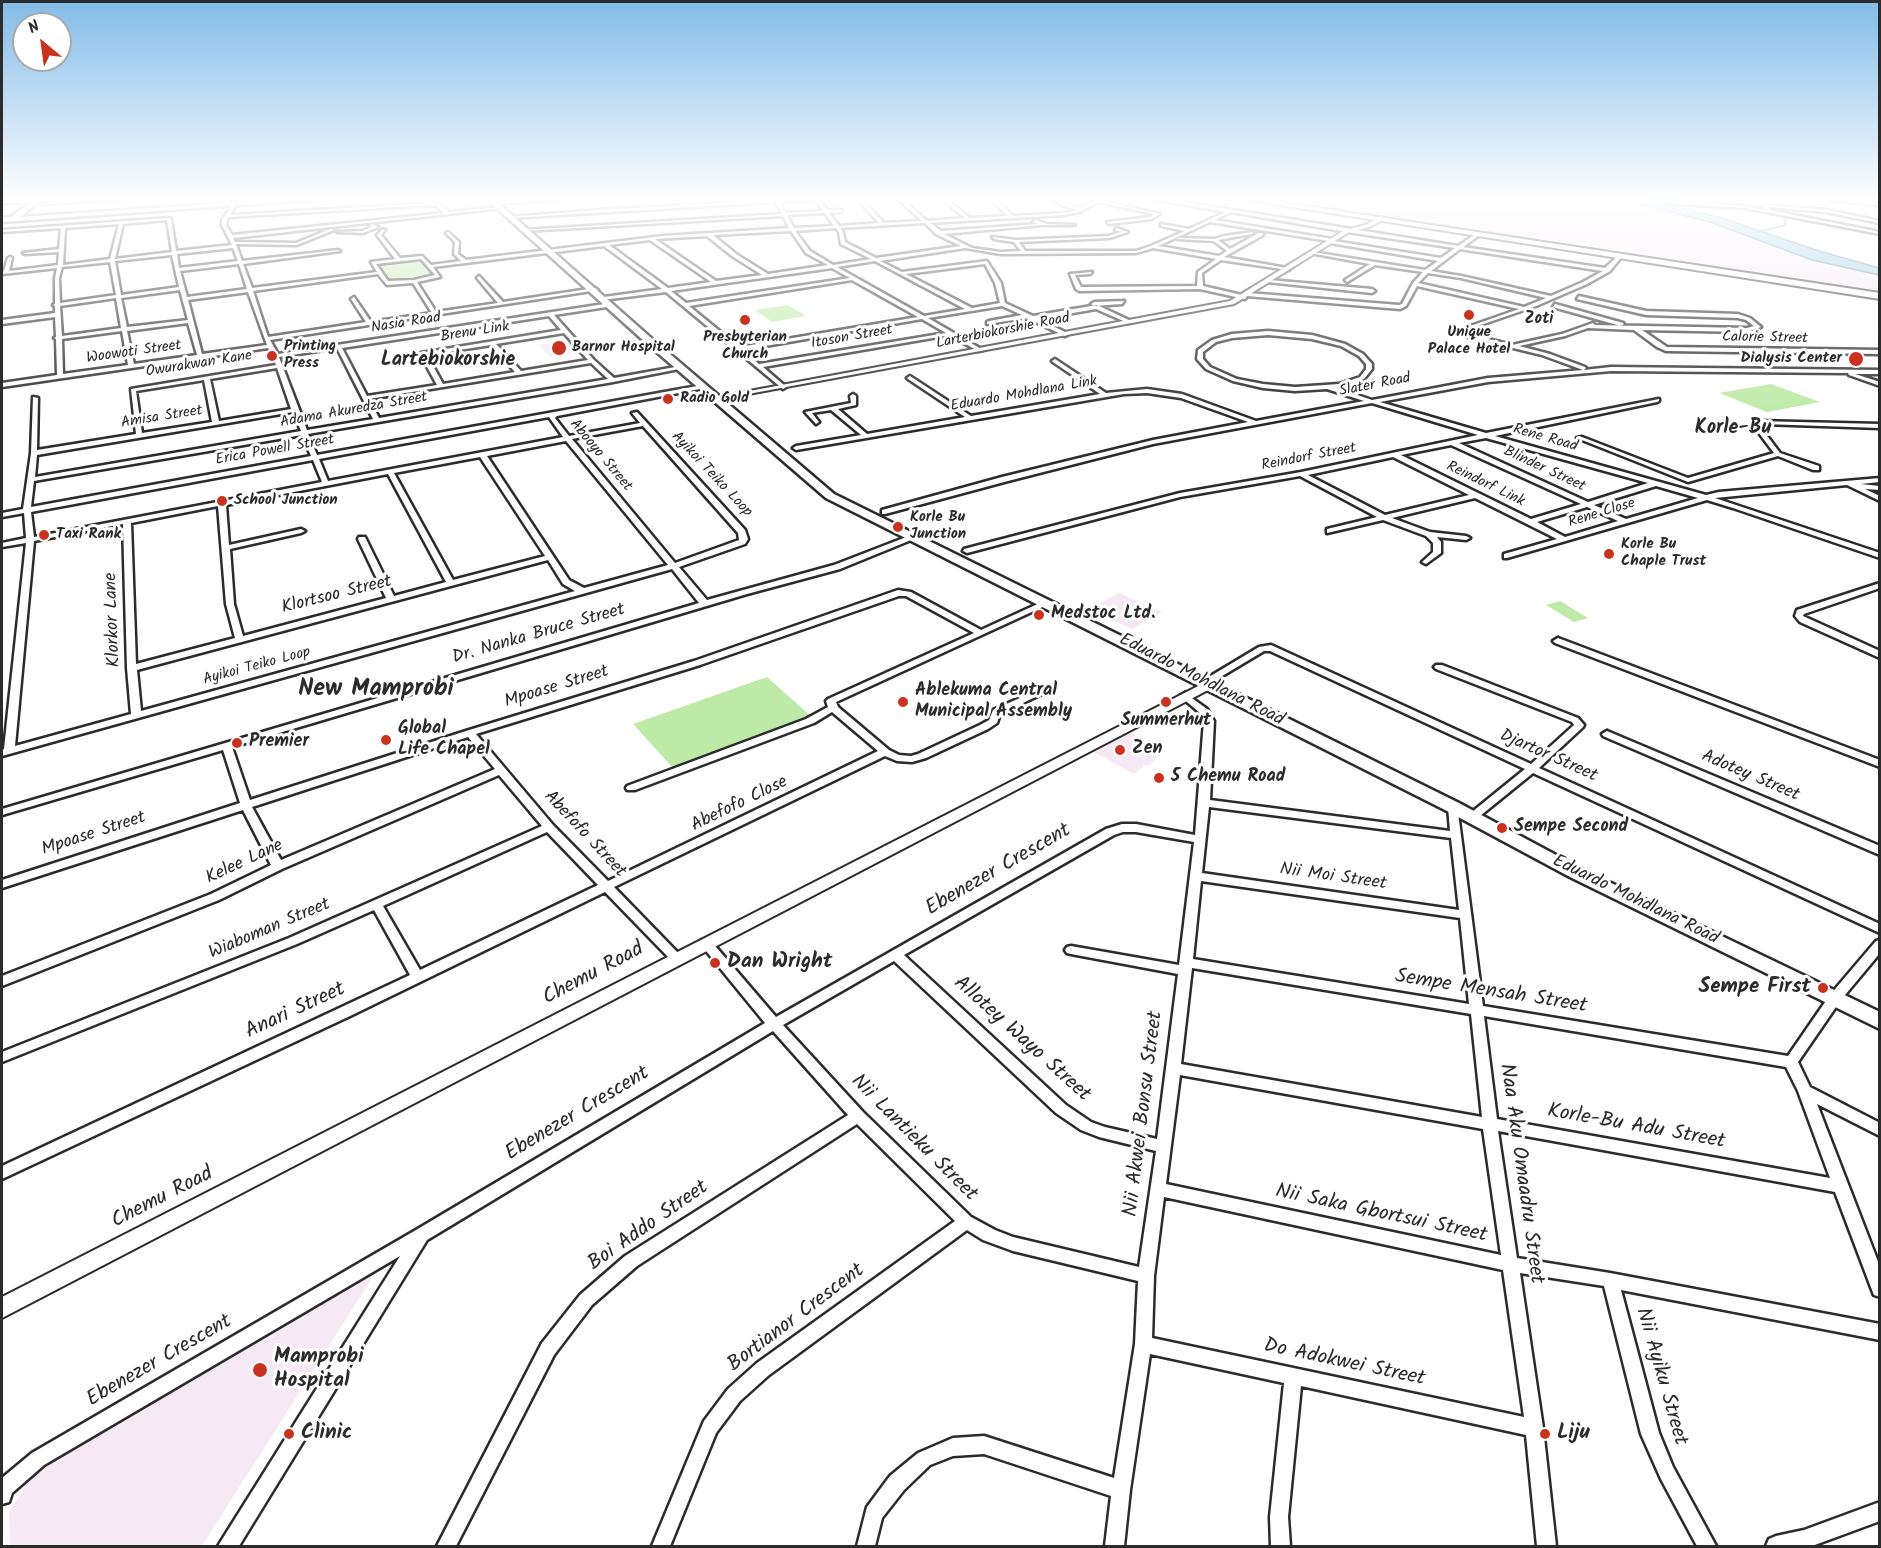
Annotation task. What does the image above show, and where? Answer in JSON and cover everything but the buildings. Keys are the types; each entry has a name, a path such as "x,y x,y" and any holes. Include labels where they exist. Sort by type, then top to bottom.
{"main road":[{"name":"Eduardo Mohdlana Road","path":"572,270 681,368 719,396 824,492 1453,807 1586,878 1880,1021"},
{"path":"1718,270 1833,287"},
{"path":"1722,270 1880,294"}],"street":[{"path":"4,273 26,270"},
{"path":"59,270 56,315 60,377"},
{"path":"114,270 131,366"},
{"path":"177,270 200,356"},
{"path":"244,270 266,339 276,356 295,410 326,484"},
{"path":"185,299 378,273 387,283 414,281 438,276 435,270"},
{"path":"640,270 784,386"},
{"path":"696,270 715,284"},
{"path":"759,270 768,276"},
{"name":"Nasia Road","path":"276,356 550,315 667,290 804,270"},
{"path":"837,270 980,350"},
{"path":"897,270 970,309"},
{"path":"902,273 923,270"},
{"path":"991,270 1004,304"},
{"path":"1200,287 1200,272 1202,270"},
{"name":"Larterbiokorshie Road","path":"719,396 1232,303 1247,296 1285,270"},
{"path":"1347,281 1363,270"},
{"path":"1417,270 1550,297"},
{"path":"1090,273 1072,274 1079,289 1200,287 1247,296 1397,308 1404,305 1415,284 1429,270"},
{"path":"1588,370 1548,356 1462,332 1465,328 1524,308 1585,283 1608,270"},
{"path":"478,277 501,304"},
{"path":"684,305 852,279"},
{"path":"414,281 435,314"},
{"path":"1269,281 1372,291"},
{"path":"1415,284 1524,308"},
{"path":"56,304 181,288"},
{"path":"266,339 595,290"},
{"path":"1579,297 1646,313 1738,316 1748,319 1758,327 1747,330 1589,327"},
{"path":"354,299 370,324"},
{"path":"1097,307 1094,304 1122,302"},
{"path":"737,349 1004,304 1065,334"},
{"path":"1555,306 1637,328 1662,348 1686,350 1694,356"},
{"path":"989,323 1097,307 1130,322"},
{"path":"2,322 56,315"},
{"path":"550,315 592,361 613,380"},
{"path":"1512,346 1563,335 1595,323 1588,319"},
{"path":"57,338 189,321"},
{"name":"Brenu Link","path":"441,386 423,354 566,331"},
{"name":"Itoson Street","path":"758,366 949,334"},
{"path":"1276,334 1321,339 1353,350 1369,364 1368,373 1362,378 1340,386 1295,389 1247,383 1208,369 1199,355 1205,346 1214,341 1243,335 1276,334"},
{"path":"491,342 520,373"},
{"name":"Woowoti Street","path":"2,385 270,346"},
{"path":"339,346 377,421"},
{"name":"Calorie Street","path":"1686,350 1879,352"},
{"path":"366,398 592,361"},
{"path":"1055,361 1105,395"},
{"path":"1702,362 1710,368"},
{"name":"Owurakwan Kane","path":"139,435 134,390 279,366"},
{"name":"Adama Akuredza Street","path":"30,480 681,368"},
{"name":"Slater Road","path":"885,512 1142,444 1488,380 1588,370 1710,368 1880,372"},
{"path":"1842,371 1880,384"},
{"path":"206,377 216,423"},
{"path":"910,378 970,418"},
{"name":"Rene Road","path":"1340,386 1348,394"},
{"name":"Rene Road","path":"1330,388 1487,436 1736,506 1880,556"},
{"name":"Eduardo Mohdlana Link","path":"796,448 1124,392 1159,392 1200,402 1254,423"},
{"name":"Abooyo Street","path":"705,604 552,417 719,396"},
{"path":"816,422 808,412 854,404 853,396"},
{"path":"5,752 30,540 27,510 34,453 36,398"},
{"name":"Reindorf Street","path":"967,551 1180,495 1301,474 1657,400"},
{"path":"833,408 866,436"},
{"name":"Amisa Street","path":"34,453 295,410"},
{"path":"2,545 643,424 635,413"},
{"name":"Erica Powell Street","path":"2,515 554,415"},
{"path":"1816,468 1778,453 1762,433 1759,422 1880,426"},
{"name":"Ayikoi Teiko Loop","path":"5,752 674,566 742,542 744,536 742,532 643,424"},
{"path":"1580,438 1688,480 1778,453"},
{"name":"Blinder Street","path":"1453,443 1624,521"},
{"path":"482,454 566,582 582,591"},
{"name":"Reindorf Link","path":"1395,455 1564,539"},
{"path":"390,472 450,582"},
{"path":"1301,474 1384,518 1430,534 1466,538"},
{"path":"1849,484 1880,480"},
{"path":"1530,522 1654,484"},
{"path":"1849,484 1880,488"},
{"path":"1849,484 1880,500"},
{"name":"Rene Close","path":"1507,556 1719,494 1849,484"},
{"name":"Rene Road","path":"1719,494 1736,506"},
{"path":"1330,531 1476,495"},
{"path":"222,505 230,604 239,637"},
{"name":"Klorkor Lane","path":"127,522 136,716"},
{"path":"225,548 301,531"},
{"path":"1426,562 1437,553 1437,542 1430,534"},
{"name":"Dr. Nanka Bruce Street","path":"2,812 844,565 912,538"},
{"path":"362,539 391,599"},
{"name":"Klortsoo Street","path":"132,668 239,637 550,557"},
{"path":"1880,585 1800,612 1799,616 1803,620 1880,656"},
{"name":"Mpoase Street","path":"2,884 470,733 698,663 898,593 909,594 981,633"},
{"path":"1045,604 831,701 833,708 885,752 897,758 922,756 989,724 993,721 996,712 1046,690"},
{"path":"1558,641 1880,764"},
{"name":"Djartor Street","path":"1206,684 1262,649 1271,648 1880,929"},
{"path":"1439,667 1521,698 1579,725 1533,768 1471,818"},
{"name":"Chemu Road","path":"2,1308 676,958 1093,747 1206,684"},
{"name":"Nii Akwei Bonsu Street","path":"1114,1546 1143,1344 1146,1276 1174,1068 1204,803 1209,721 1204,711 1185,696"},
{"path":"631,788 810,721 833,708"},
{"name":"Abefofo Street","path":"470,733 549,826 676,958"},
{"name":"Adotey Street","path":"1607,734 1880,852"},
{"path":"226,745 246,806 278,866"},
{"name":"Abefofo Close","path":"608,886 885,752"},
{"name":"Kelee Lane","path":"2,981 215,897 278,866 501,770"},
{"path":"1204,803 1455,835"},
{"name":"Naa Aku Omaadru Street","path":"1453,807 1490,1124 1512,1264 1547,1546"},
{"name":"Wiaboman Street","path":"2,1057 377,905 549,826"},
{"name":"Ebenezer Crescent","path":"2,1495 5,1487 38,1459 422,1235 774,1024 897,956 1110,832 1122,828 1136,828 1199,839"},
{"name":"Nii Moi Street","path":"1196,876 1465,915"},
{"name":"Anari Street","path":"2,1173 608,886"},
{"path":"377,905 417,976"},
{"name":"Nii Lantieku Street","path":"706,943 774,1024 858,1116 966,1222 989,1235 1013,1244 1146,1276"},
{"path":"1880,944 1835,998 1791,1062 1805,1091 1880,1290"},
{"name":"Sempe Mensah Street","path":"1071,950 1476,1010 1791,1062"},
{"name":"Allotey Wayo Street","path":"897,956 1061,1109 1086,1126 1104,1133 1162,1146"},
{"name":"Korle-Bu Adu Street","path":"1174,1068 1841,1186"},
{"path":"1805,1091 1880,1130"},
{"name":"Boi Addo Street","path":"446,1546 548,1349 586,1300 631,1261 858,1116"},
{"name":"Nii Saka Gbortsui Street","path":"1157,1189 1512,1264 1880,1332"},
{"name":"Bortianor Crescent","path":"661,1546 710,1427 734,1395 763,1369 966,1222"},
{"path":"228,1546 422,1235"},
{"name":"Nii Ayiku Street","path":"1610,1281 1650,1434 1667,1473 1707,1546"},
{"name":"Do Adokwei Street","path":"1143,1344 1534,1428"},
{"path":"1280,1546 1279,1517 1293,1375"},
{"path":"866,1546 874,1514 897,1483 924,1459 953,1447 984,1445 1121,1490"},
{"path":"1776,1546 1804,1540 1880,1511"}],"shaded area":[{"path":"1739,270 1858,270 1879,275 1879,291"},
{"name":"Barnor Hospital","path":"569,340 580,352 550,357 538,345"},
{"path":"1119,593 1162,612 1132,629 1089,609"},
{"path":"1130,732 1161,752 1149,766 1145,765 1134,774 1094,752"},
{"name":"Mamprobi Hospital","path":"379,1267 202,1546 10,1546 9,1512 34,1473"}],"green space":[{"path":"379,270 430,270 433,274 386,280"},
{"path":"788,305 806,316 772,322 755,310"},
{"path":"1771,384 1820,402 1767,412 1719,393"},
{"path":"1560,601 1588,618 1574,622 1546,605"},
{"path":"767,677 812,717 674,769 633,724"}],"water":[{"path":"1858,270 1879,270 1879,275"}],"place":[{"name":"Unique Palace Hotel","path":"1469,315"},
{"name":"Presbyterian Church","path":"745,320"},
{"name":"Barnor Hospital","path":"559,348"},
{"name":"Printing Press","path":"272,356"},
{"name":"Dialysis Center","path":"1856,359"},
{"name":"Radio Gold","path":"668,399"},
{"name":"School Junction","path":"222,501"},
{"name":"Korle Bu Junction","path":"898,527"},
{"name":"Taxi Rank","path":"44,535"},
{"name":"Korle Bu Chaple Trust","path":"1609,554"},
{"name":"Medstoc Ltd.","path":"1039,615"},
{"name":"Ablekuma Central Municipal Assembly","path":"903,702"},
{"name":"Summerhut","path":"1166,702"},
{"name":"Global Life Chapel","path":"386,740"},
{"name":"Premier","path":"237,743"},
{"name":"Zen","path":"1120,750"},
{"name":"5 Chemu Road","path":"1159,778"},
{"name":"Sempe Second","path":"1502,828"},
{"name":"Dan Wright","path":"715,963"},
{"name":"Sempe First","path":"1823,988"},
{"name":"Mamprobi Hospital","path":"260,1370"},
{"name":"Clinic","path":"289,1434"},
{"name":"Liju","path":"1545,1434"}],"district":[{"name":"Zoti","path":"1539,320"},
{"name":"Lartebiokorshie","path":"448,362"},
{"name":"Korle-Bu","path":"1733,430"},
{"name":"New Mamprobi","path":"376,691"}]}
